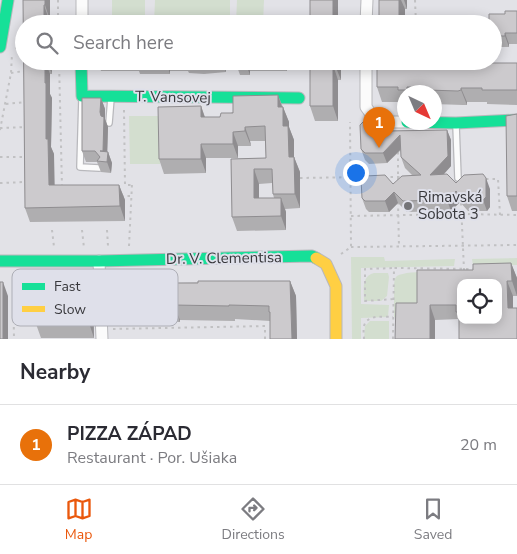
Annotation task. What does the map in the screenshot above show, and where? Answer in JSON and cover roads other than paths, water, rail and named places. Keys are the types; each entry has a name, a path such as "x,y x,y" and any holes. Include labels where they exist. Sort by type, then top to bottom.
{"street":[{"path":"0,47 2,24 8,0"},
{"path":"82,0 82,15"},
{"path":"366,15 367,0"},
{"path":"82,70 82,96"},
{"path":"366,70 366,107 371,114 391,122 397,122"},
{"name":"T. Vansovej","path":"82,96 299,98"},
{"path":"442,123 517,120"},
{"name":"Dr. V. Clementisa","path":"0,261 99,261 312,256 326,264 336,286 336,339"},
{"path":"99,261 99,269"}],"lane":[{"path":"82,96 80,167 99,168"},
{"path":"109,124 111,96"},
{"path":"456,123 458,178"}],"place":[{"name":"PIZZA ZÁPAD","path":"379,148"},
{"name":"Rimavská Sobota 3","path":"408,206"}]}
